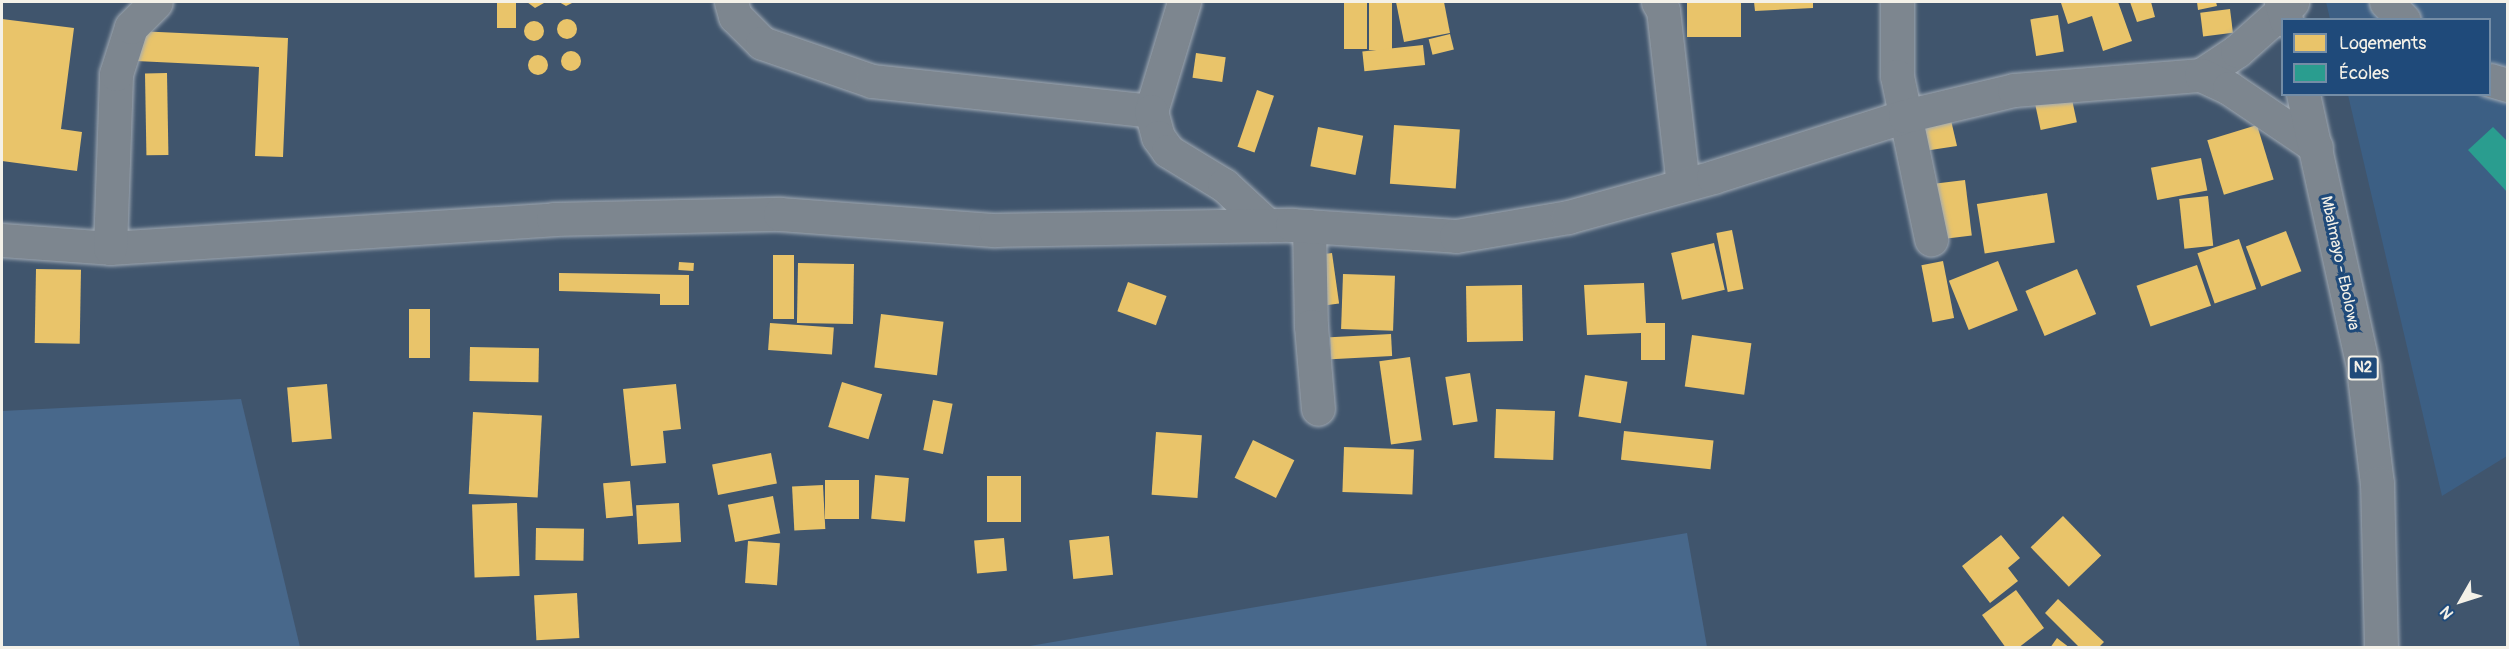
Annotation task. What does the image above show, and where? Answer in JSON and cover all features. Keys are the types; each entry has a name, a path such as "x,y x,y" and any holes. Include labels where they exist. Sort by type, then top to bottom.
{"main road":[{"path":"110,248 116,74 131,27 156,2"},
{"path":"731,2 735,16 762,43 872,81 1151,111"},
{"path":"1184,2 1151,111 1158,137 1168,151 1224,185 1267,225"},
{"path":"1658,2 1663,10 1683,185"},
{"path":"1897,2 1898,76 1930,239"},
{"path":"2386,2 2402,18"},
{"path":"2201,75 2286,8"},
{"path":"2,240 110,248 553,219 780,214 995,230 1267,225 1456,236 1568,217 1683,185 1905,116 2014,90 2201,75 2229,88 2316,147"},
{"path":"2491,80 2508,85"},
{"name":"Mbalmayo - Ebolowa","path":"2303,96 2363,368 2376,483 2381,648"},
{"path":"1309,226 1311,326 1318,410"}],"shaded area":[{"path":"2326,2 2507,2 2507,456 2442,496 2348,96 2491,96 2491,18 2330,18"},
{"path":"241,399 300,647 2,647 2,411"},
{"path":"1687,533 1707,647 1024,647"}],"building: Logements":[{"path":"497,2 516,2 516,28 497,28"},
{"path":"527,2 544,2 544,3 535,8"},
{"path":"559,2 574,2 566,6"},
{"path":"1344,2 1367,2 1367,49 1344,49"},
{"path":"1369,2 1392,2 1392,50 1369,50"},
{"path":"1396,2 1444,2 1450,33 1404,42"},
{"path":"1687,2 1741,2 1741,37 1687,37"},
{"path":"1754,2 1813,2 1813,8 1755,11"},
{"path":"2118,2 2132,41 2103,51 2092,16 2068,24 2061,3"},
{"path":"2130,2 2151,2 2155,17 2137,22"},
{"path":"2197,2 2216,2 2217,6 2198,10"},
{"path":"2230,9 2233,33 2203,36 2200,13"},
{"path":"2058,15 2064,52 2036,56 2030,19"},
{"path":"2,19 74,28 61,129 82,132 77,171 2,161"},
{"path":"567,19 574,22 577,29 574,36 567,39 560,36 557,29 560,22"},
{"path":"534,21 541,24 544,31 541,38 534,41 527,38 524,31 527,24"},
{"path":"137,31 288,38 283,157 255,156 259,67 136,61"},
{"path":"1450,34 1454,50 1433,55 1429,39"},
{"path":"1423,45 1425,65 1364,71 1362,51"},
{"path":"571,51 578,54 581,61 578,68 571,71 564,68 561,61 564,54"},
{"path":"1196,53 1226,57 1222,82 1193,78"},
{"path":"538,55 545,58 548,65 545,72 538,75 531,72 528,65 531,58"},
{"path":"145,73 167,73 168,155 146,155"},
{"path":"1257,90 1274,96 1254,153 1237,147"},
{"path":"2070,90 2077,122 2041,130 2034,98"},
{"path":"1950,116 1957,146 1924,151 1920,124"},
{"path":"1394,125 1460,130 1456,188 1390,184"},
{"path":"2257,125 2274,180 2224,195 2207,140"},
{"path":"1318,127 1363,136 1356,175 1310,166"},
{"path":"2201,158 2207,190 2157,200 2151,168"},
{"path":"1965,180 1972,236 1941,239 1934,184"},
{"path":"2047,193 2055,242 1985,253 1977,204"},
{"path":"2208,196 2213,246 2184,249 2179,199"},
{"path":"1732,230 1743,289 1728,292 1716,233"},
{"path":"2286,231 2301,271 2261,287 2246,246"},
{"path":"2239,239 2256,289 2215,303 2197,253"},
{"path":"1714,243 1725,290 1682,300 1671,253"},
{"path":"1332,253 1339,304 1322,306 1315,255"},
{"path":"773,255 794,255 794,319 773,319"},
{"path":"1943,261 1954,318 1932,322 1921,265"},
{"path":"1998,261 2018,310 1969,330 1949,281"},
{"path":"679,262 694,263 693,271 678,270"},
{"path":"798,263 854,264 853,324 797,323"},
{"path":"2197,265 2211,306 2150,326 2136,286"},
{"path":"36,269 81,270 80,344 35,343"},
{"path":"2077,269 2096,314 2045,336 2025,291"},
{"path":"559,273 689,275 689,305 660,305 660,294 559,291"},
{"path":"1343,274 1395,276 1393,331 1341,329"},
{"path":"1128,282 1167,296 1156,325 1117,311"},
{"path":"1644,283 1646,323 1665,323 1665,360 1641,360 1641,333 1587,335 1584,285"},
{"path":"1522,285 1523,341 1467,342 1466,286"},
{"path":"409,309 430,309 430,358 409,358"},
{"path":"881,314 944,322 937,375 874,368"},
{"path":"770,323 834,327 832,354 768,350"},
{"path":"1391,334 1392,356 1331,359 1330,337"},
{"path":"1692,335 1751,343 1744,395 1685,386"},
{"path":"470,347 539,348 538,382 469,381"},
{"path":"1410,357 1422,440 1391,444 1379,361"},
{"path":"1470,373 1478,421 1453,425 1445,377"},
{"path":"1585,375 1627,382 1621,423 1578,416"},
{"path":"842,382 882,394 868,439 828,427"},
{"path":"327,384 332,439 292,442 287,387"},
{"path":"676,384 681,429 663,431 666,463 631,466 623,389"},
{"path":"933,400 953,404 943,454 923,450"},
{"path":"1496,409 1555,411 1553,460 1494,458"},
{"path":"473,412 542,416 538,497 469,494"},
{"path":"1624,431 1714,440 1710,469 1621,460"},
{"path":"1156,432 1202,435 1197,498 1152,495"},
{"path":"1253,440 1294,460 1276,498 1235,478"},
{"path":"1344,447 1414,449 1412,494 1342,492"},
{"path":"771,453 777,483 718,495 712,464"},
{"path":"875,475 909,478 905,522 871,519"},
{"path":"987,476 1021,476 1021,522 987,522"},
{"path":"825,480 859,480 859,519 825,519"},
{"path":"630,481 633,516 606,518 603,483"},
{"path":"823,485 825,529 794,531 792,487"},
{"path":"773,496 780,533 735,542 728,505"},
{"path":"517,503 520,576 475,578 472,505"},
{"path":"679,503 681,542 638,544 636,505"},
{"path":"2063,516 2101,556 2069,587 2031,547"},
{"path":"536,528 584,529 583,561 535,560"},
{"path":"2001,535 2020,558 2008,568 2018,581 1990,603 1962,566"},
{"path":"1109,536 1113,575 1073,579 1069,540"},
{"path":"1004,538 1007,571 977,573 974,541"},
{"path":"748,541 780,543 777,585 745,583"},
{"path":"2016,590 2044,628 2018,648 2006,648 1982,615"},
{"path":"577,593 579,638 536,640 534,595"},
{"path":"2058,599 2104,642 2098,648 2080,648 2045,613"},
{"path":"2057,638 2070,648 2050,648"}],"building: Écoles":[{"path":"2493,127 2508,142 2508,193 2468,150"}]}
